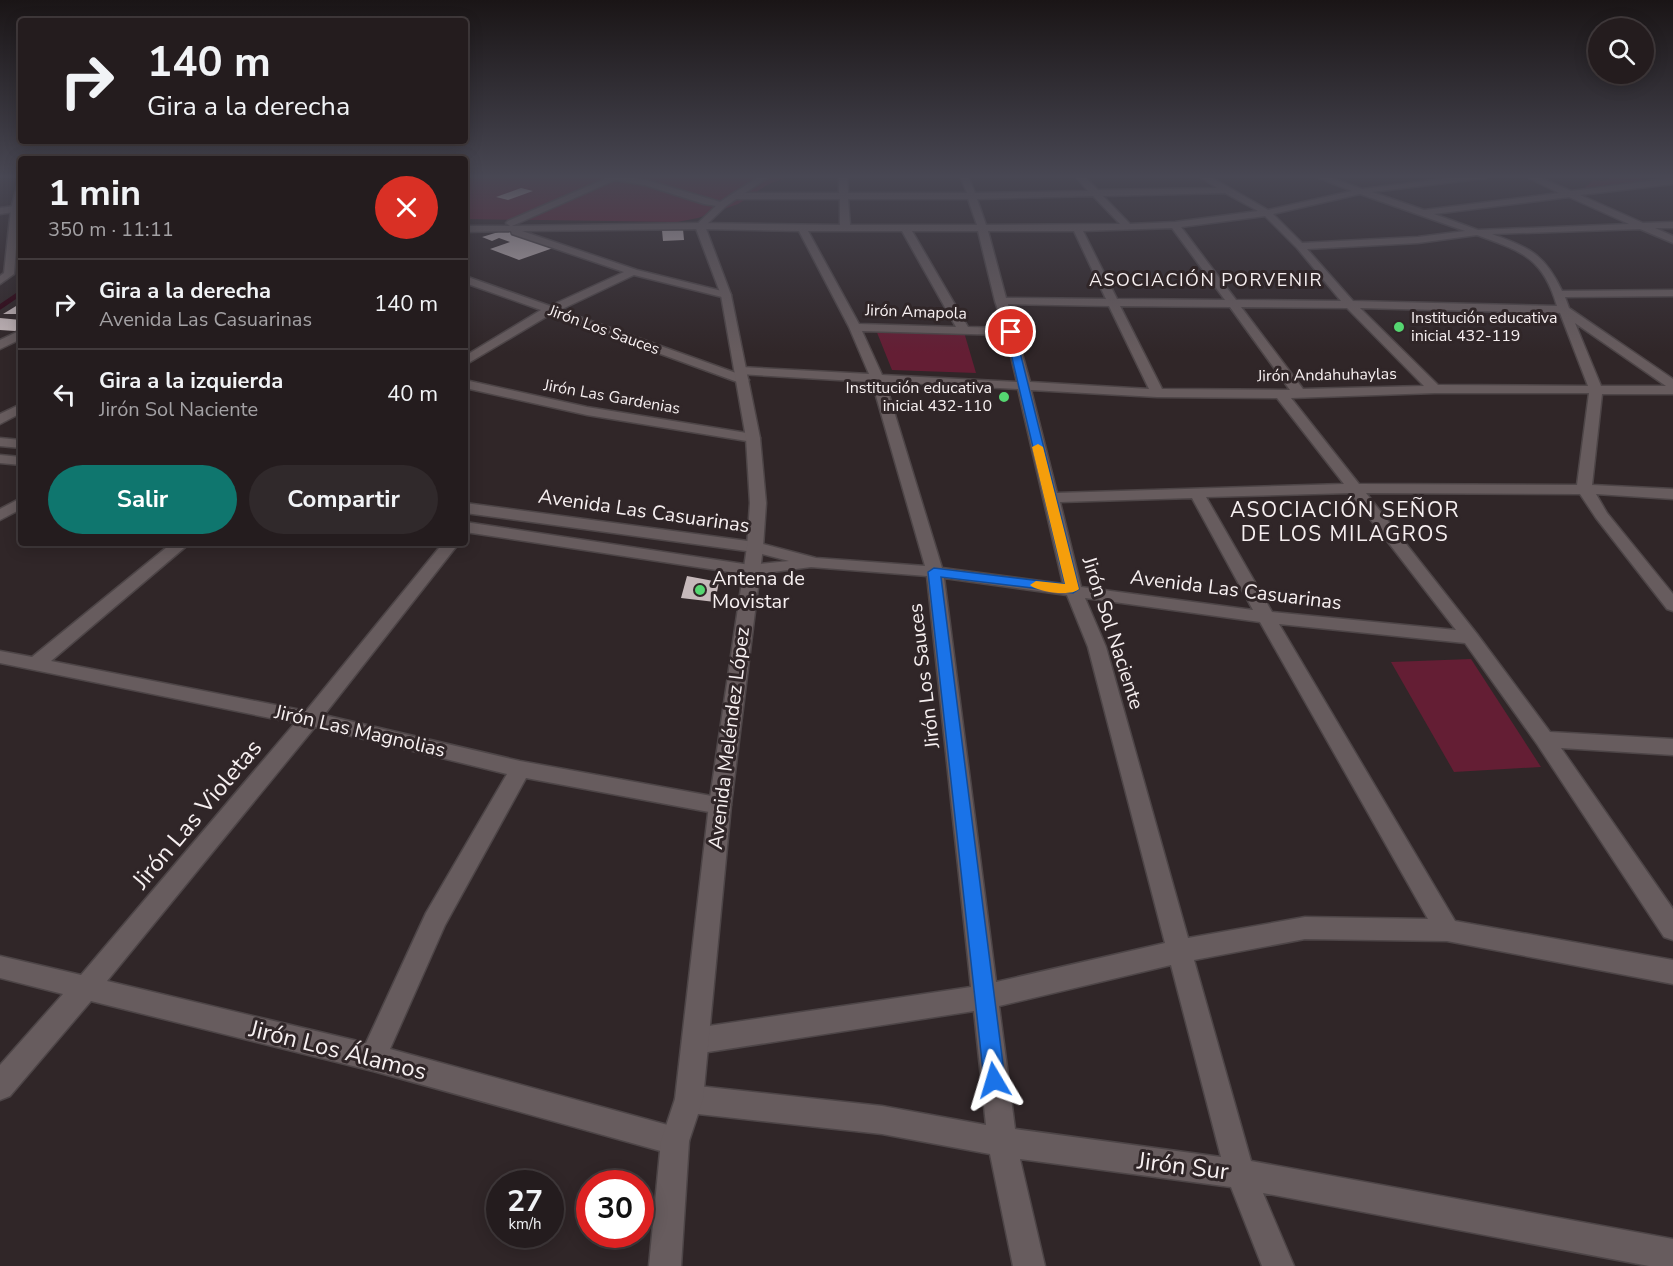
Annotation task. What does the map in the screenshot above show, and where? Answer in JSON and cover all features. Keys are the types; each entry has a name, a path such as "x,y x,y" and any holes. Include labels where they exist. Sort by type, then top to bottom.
{"street":[{"path":"525,235 633,272 726,295"},
{"name":"Avenida Meléndez López","path":"665,1266 675,1141 689,1099 720,804 750,570 755,547 758,503 753,438 726,295 703,235"},
{"name":"Jirón Los Sauces","path":"806,235 855,327 877,378 934,572 1002,1142 1029,1266"},
{"path":"910,235 964,330"},
{"name":"Jirón Sol Naciente","path":"983,235 1000,301 1011,332 1073,589 1097,647 1240,1174 1278,1266"},
{"path":"1081,235 1157,393"},
{"path":"1183,235 1234,304 1354,489 1471,638 1544,739 1673,929"},
{"path":"1289,235 1349,303 1436,389"},
{"path":"1300,246 1418,240 1457,235"},
{"path":"1489,235 1531,253 1560,294 1564,310 1596,389 1584,488 1601,516 1673,605"},
{"path":"1512,235 1516,245"},
{"path":"0,281 9,274 5,248"},
{"path":"468,359 550,310 633,272"},
{"name":"Jirón Los Sauces","path":"468,280 742,375"},
{"path":"1560,294 1673,293"},
{"path":"1000,301 1115,304 1349,303 1564,310 1673,385"},
{"name":"Jirón Amapola","path":"855,327 1011,332"},
{"path":"0,345 17,336"},
{"path":"742,375 877,378"},
{"name":"Jirón Andahuhaylas","path":"877,378 1157,393 1290,393 1436,389 1673,390"},
{"name":"Jirón Las Gardenias","path":"468,385 587,411 753,438"},
{"path":"0,420 18,410"},
{"path":"0,442 18,444"},
{"path":"0,459 18,461"},
{"path":"1050,498 1354,489 1584,488 1673,494"},
{"path":"1197,494 1264,617 1300,672 1447,930"},
{"path":"0,515 18,505"},
{"name":"Avenida Las Casuarinas","path":"472,509 755,547 816,563 934,572 1073,589 1264,617 1471,638"},
{"name":"Avenida Las Casuarinas","path":"468,526 750,570 816,563"},
{"path":"37,663 179,546"},
{"name":"Jirón Las Violetas","path":"0,1086 87,988 312,719 449,546"},
{"name":"Jirón Las Magnolias","path":"0,657 312,719 520,769 720,804"},
{"path":"1544,739 1673,747"},
{"path":"373,1058 435,920 520,769"},
{"path":"695,1041 985,997 1181,951 1305,928 1447,930 1673,972"},
{"name":"Jirón Los Álamos","path":"0,966 373,1058 675,1141"},
{"name":"Jirón Sur","path":"689,1099 882,1120 1002,1142 1240,1174 1673,1256"}],"shaded area":[{"path":"876,330 964,332 976,373 892,370"},
{"path":"1471,659 1541,767 1454,772 1391,662"}],"building":[{"path":"520,235 556,247 519,260 490,249 510,242 499,238 492,241 482,237"},
{"path":"662,235 684,235 684,240 663,241"},
{"path":"18,305 18,314 3,314"},
{"path":"0,318 18,320 18,330 0,330"},
{"name":"Antena de Movistar","path":"687,576 719,582 715,602 681,598"}],"waterway":[{"path":"0,307 18,295"}],"slow traffic":[{"path":"1036,585 1073,589 1038,447"}],"place":[{"name":"Institución educativa inicial 432-119","path":"1399,327"},
{"name":"Institución educativa inicial 432-110","path":"1004,397"},
{"name":"Antena de Movistar","path":"700,590"}],"district":[{"name":"ASOCIACIÓN PORVENIR","path":"1206,280"},
{"name":"ASOCIACIÓN SEÑOR DE LOS MILAGROS","path":"1345,522"}],"route":[{"path":"994,1080 934,572 1073,589 1011,332"}]}
